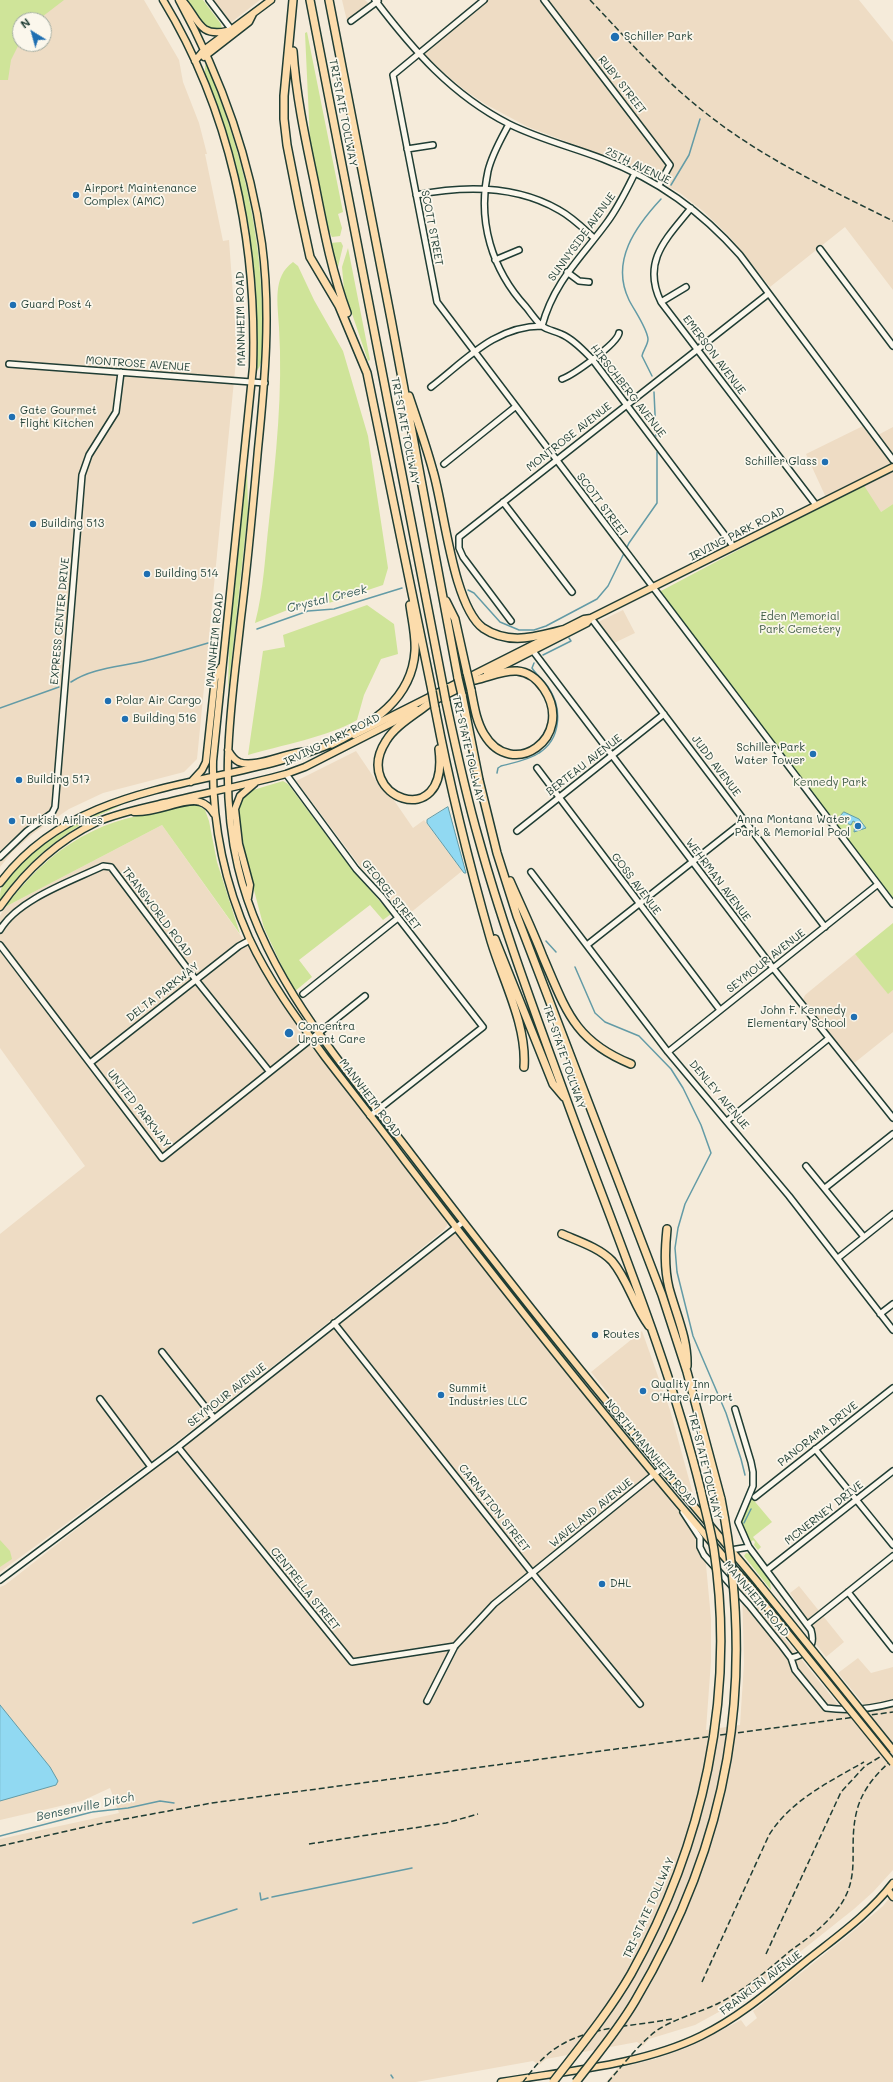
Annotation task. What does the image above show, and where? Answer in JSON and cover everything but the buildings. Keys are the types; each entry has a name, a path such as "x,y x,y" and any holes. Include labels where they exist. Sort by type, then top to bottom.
{"highway":[{"name":"TRI-STATE TOLLWAY","path":"310,0 446,702 466,790 492,885 567,1100 654,1333 686,1432 714,1550 720,1648 714,1740 696,1821 676,1880 630,1975 583,2043 553,2082"},
{"name":"TRI-STATE TOLLWAY","path":"329,0 458,678 479,780 497,853 519,924 662,1295 687,1372 721,1499 733,1566 736,1597 737,1658 733,1716 724,1778 714,1823 696,1876 663,1950 634,2002 608,2041 576,2082"},
{"path":"293,2 284,96 284,118 287,145 310,257 339,306 364,365"},
{"path":"291,35 299,106 326,241 335,276 363,355 431,692 440,757 440,772 437,784 421,799 412,800 400,797 393,794 381,781 378,774 379,757 388,737 432,707"},
{"path":"401,373 434,472 456,574 475,619 489,631 510,638 524,639 562,630"},
{"path":"332,744 370,723 389,708 401,693 412,666 415,640 396,532 396,520"},
{"path":"442,593 455,619 471,690 482,729 489,741 497,748 511,754 526,754 538,748 549,735 553,722 552,706 544,690 532,676 523,672 512,672 476,680"},
{"path":"432,707 458,817 492,942 519,1023 525,1055 524,1067"},
{"path":"497,853 566,1012 580,1031 597,1046 613,1056 632,1064"},
{"path":"483,907 553,1084 567,1100"},
{"path":"667,1229 665,1265 673,1302 688,1350 687,1372"},
{"path":"562,1234 597,1250 611,1260 628,1287 641,1316 654,1333"}],"main road":[{"name":"MANNHEIM ROAD","path":"163,0 195,61 223,135 237,187 244,224 252,287 254,339 252,382 215,738 213,777 215,816 228,881 236,906 250,940 286,1003 370,1116 456,1227"},
{"name":"MANNHEIM ROAD","path":"179,0 206,52 237,133 254,201 262,243 267,320 265,383 228,748 228,788 232,839 248,902 256,926 276,968 295,1000 463,1222"},
{"path":"182,0 199,25 208,32 214,34 229,30"},
{"path":"206,52 244,18 253,14 272,0"},
{"path":"195,61 249,22 253,14"},
{"name":"IRVING PARK ROAD","path":"0,883 29,850 56,831 86,813 124,798 228,774 315,751 360,733 584,619 591,618 652,589 733,546 893,467"},
{"name":"IRVING PARK ROAD","path":"0,907 21,879 50,851 87,827 129,811 286,774 305,767 432,707 476,680 587,623 591,618"},
{"path":"191,782 202,770 206,762 215,678 223,663"},
{"path":"228,748 235,759 245,763 298,751 315,751"},
{"path":"248,902 250,885 239,844 235,809 240,796 258,781"},
{"path":"129,811 145,813 196,801 207,805 215,816"},
{"name":"NORTH MANNHEIM ROAD","path":"463,1222 662,1468 732,1550 893,1750"},
{"name":"NORTH MANNHEIM ROAD","path":"456,1227 670,1493 752,1589 893,1763"},
{"name":"FRANKLIN AVENUE","path":"501,2082 628,2060 665,2050 701,2036 743,2011 860,1918 893,1883"},
{"path":"888,1890 893,1897"}],"street":[{"path":"209,0 229,30"},
{"path":"418,54 484,0"},
{"name":"RUBY STREET","path":"544,0 670,166 659,185"},
{"path":"351,21 377,1"},
{"name":"25TH AVENUE","path":"377,1 418,54 455,89 509,124 635,173 659,185 691,208 720,233 740,255 893,460"},
{"name":"SCOTT STREET","path":"418,54 393,75 435,299 652,589 893,904"},
{"name":"HIRSCHBERG AVENUE","path":"509,124 495,150 488,171 485,190 486,225 495,260 510,288 542,326 563,334 579,345 592,359 733,546"},
{"path":"407,149 433,145"},
{"name":"SUNNYSIDE AVENUE","path":"542,326 550,303 567,272 617,208 635,173"},
{"path":"416,195 453,189 485,190 516,194 538,200 566,214 594,238"},
{"name":"EMERSON AVENUE","path":"691,208 661,245 656,257 653,277 661,302 816,505"},
{"path":"820,249 893,346"},
{"path":"495,260 519,250"},
{"path":"567,272 580,281 589,282"},
{"path":"661,302 686,287"},
{"name":"MONTROSE AVENUE","path":"512,620 463,557 459,548 459,537 768,294"},
{"path":"431,387 475,353 507,331 528,326 542,326"},
{"path":"562,379 568,377 615,341 619,333"},
{"name":"MONTROSE AVENUE","path":"9,364 265,383"},
{"name":"EXPRESS CENTER DRIVE","path":"0,857 27,831 52,813 55,807 82,475 89,455 116,412 121,372"},
{"path":"444,464 515,407"},
{"path":"503,502 572,592"},
{"name":"JUDD AVENUE","path":"591,618 825,927"},
{"name":"WEHRMAN AVENUE","path":"533,651 773,968 828,1039 893,1118"},
{"name":"BERTEAU AVENUE","path":"516,831 664,714"},
{"name":"GOSS AVENUE","path":"537,768 720,1010"},
{"name":"GEORGE STREET","path":"286,774 356,869 376,890 483,1027 378,1110"},
{"path":"587,945 744,821"},
{"name":"TRANSWORLD ROAD","path":"0,930 7,919 31,901 103,866 111,867 196,980 269,1071"},
{"name":"DENLEY AVENUE","path":"530,872 668,1052 727,1121 838,1258 893,1330"},
{"name":"SEYMOUR AVENUE","path":"668,1052 877,885"},
{"path":"303,994 398,918"},
{"name":"DELTA PARKWAY","path":"90,1063 240,946 250,940"},
{"name":"UNITED PARKWAY","path":"0,945 162,1158 364,996"},
{"path":"727,1121 828,1039"},
{"path":"370,1116 378,1110"},
{"path":"825,1188 893,1134"},
{"path":"806,1166 864,1237"},
{"path":"838,1258 893,1214"},
{"name":"SEYMOUR AVENUE","path":"0,1580 178,1447 463,1222"},
{"path":"880,1314 893,1304"},
{"name":"CARNATION STREET","path":"334,1323 533,1574 640,1704"},
{"path":"162,1352 214,1418"},
{"name":"PANORAMA DRIVE","path":"755,1497 893,1388"},
{"path":"100,1399 151,1467"},
{"path":"735,1409 753,1472 752,1486 738,1522 749,1547 808,1624 814,1638 812,1645 802,1655 791,1658"},
{"name":"CENTRELLA STREET","path":"178,1447 352,1662 455,1646"},
{"path":"816,1449 893,1545"},
{"name":"WAVELAND AVENUE","path":"427,1701 455,1646 494,1604 533,1574 662,1468"},
{"name":"MCNERNEY DRIVE","path":"767,1570 893,1471"},
{"name":"MANNHEIM ROAD","path":"670,1493 700,1538 700,1547 704,1555 749,1605 791,1658 795,1670 826,1708 849,1710 893,1703"},
{"path":"704,1555 704,1544 709,1538"},
{"path":"732,1550 749,1547"},
{"path":"808,1624 893,1556"},
{"path":"848,1592 893,1649"}],"shaded area":[{"path":"0,0 144,0 179,60 183,82 199,123 207,154 205,154 223,241 229,240 237,350 197,759 184,772 103,793 69,809 34,833 12,852 0,867"},
{"path":"211,0 260,0 229,24"},
{"path":"342,0 365,0 369,4 347,21"},
{"path":"486,0 859,0 893,42 893,290 845,227 770,287 729,236 703,211 680,193 636,168 528,127 485,104 466,91 445,74 422,52"},
{"path":"867,424 876,436 893,427 893,504 881,512 828,502 806,454"},
{"path":"623,610 635,633 612,644 596,623"},
{"path":"356,751 381,788 391,796 413,828 424,820 462,871 404,918 377,883 360,866 296,781"},
{"path":"162,825 253,953 279,999 305,1037 448,1224 444,1230 392,1272 164,1452 0,1572 0,1234 85,1166 0,1048 0,916 5,907"},
{"name":"John F. Kennedy Elementary School","path":"855,954 888,993 893,990 893,1032 853,1064 803,1000 805,995"},
{"path":"455,1233 704,1543 711,1619 711,1661 706,1730 740,1725 744,1663 742,1586 845,1713 873,1711 893,1706 893,1870 873,1892 854,1909 737,2002 695,2025 649,2039 643,2046 637,2042 546,2059 539,2065 533,2061 416,2082 0,2082 0,1839 119,1813 110,1788 82,1801 0,1820 0,1587 5,1585"},
{"path":"642,1331 670,1410 693,1494 656,1453 591,1372"},
{"path":"799,1586 844,1642 826,1657 815,1643 813,1627 790,1593"},
{"path":"858,1658 871,1673 893,1667 893,1701 866,1707 838,1673"},
{"path":"893,1893 893,2082 606,2082 618,2068 655,2059 689,2047 741,2020 746,2027 757,2018 753,2011 883,1906"}],"green space":[{"path":"0,0 64,0 48,12 12,12 12,52 15,52 11,60 8,80 0,80"},
{"path":"188,0 203,0 221,24 222,29 214,32 204,26"},
{"path":"307,32 343,212 338,214 342,228 340,236 332,237 327,227 325,227 310,141 305,33"},
{"path":"205,64 212,76 237,149 251,209 260,270 262,301 262,352 260,367 257,371 256,289 249,227 231,146 205,75"},
{"path":"341,242 343,246 337,271 330,243"},
{"path":"348,248 370,360 368,361 344,290 342,267"},
{"path":"293,262 298,266 314,300 343,351 368,436 388,568 383,585 329,603 305,603 255,623 264,572 278,424 280,351 277,300 279,283 282,275 286,268"},
{"path":"247,466 248,511 228,693 229,642"},
{"name":"Eden Memorial Park Cemetery","path":"863,484 881,512 893,504 893,898 659,592"},
{"path":"367,605 394,624 398,654 381,659 364,695 357,720 346,726 319,736 248,755 263,651 285,647 283,635"},
{"path":"283,781 288,784 351,868 391,914 383,920 370,905 299,960 312,977 294,992 264,928 246,860 239,815 239,805 245,795 253,790"},
{"path":"126,802 91,819 52,845 29,865 0,901 1,889 8,878 42,845 82,819 94,813"},
{"path":"190,803 205,810 209,821 217,862 240,934 162,825 5,907 37,870 74,841 114,822"},
{"path":"893,923 893,990 888,994 855,954"},
{"path":"751,1497 772,1522 753,1537 761,1547 758,1550 754,1545 755,1542 753,1540 751,1542 740,1523"},
{"path":"0,1540 10,1551 12,1559 0,1567"},
{"path":"746,1553 750,1554 770,1581 771,1590 744,1556"}],"water":[{"path":"448,807 466,873 464,873 427,823 427,820"},
{"path":"844,812 859,819 866,828 854,832 855,822 853,821 851,825 838,819"},
{"path":"0,1705 50,1767 58,1781 56,1785 0,1801"}],"waterway":[{"name":"Crystal Creek","path":"671,185 689,155 700,119"},
{"name":"Crystal Creek","path":"652,376 642,356 648,341 647,335 643,324 629,300 624,286 622,272 628,245 643,221 661,199"},
{"name":"Crystal Creek","path":"654,392 656,436"},
{"name":"Crystal Creek","path":"468,590 474,593 500,622 519,630 534,630 546,626 597,599 608,586 629,543 657,503 657,452"},
{"name":"Crystal Creek","path":"257,629 308,611 334,609 402,588"},
{"path":"543,655 571,641 569,638"},
{"name":"Crystal Creek","path":"71,682 99,670 148,660 208,643"},
{"path":"497,773 498,768 501,766 526,759 539,753 552,740 555,732 558,715 554,698 548,687 532,668 534,663"},
{"name":"Crystal Creek","path":"0,708 59,687"},
{"path":"546,941 556,952"},
{"path":"575,967 595,1013 605,1022 639,1036 671,1069 683,1088 701,1125 711,1153 685,1204 678,1228 675,1248 677,1272 693,1336 726,1413 745,1475"},
{"path":"744,1523 751,1509"},
{"name":"Bensenville Ditch","path":"0,1836 92,1812 128,1808 160,1801 174,1803"},
{"path":"272,1897 412,1868"},
{"name":"Bensenville Ditch","path":"260,1893 261,1900 268,1898"},
{"path":"193,1923 237,1909"}],"railway":[{"path":"590,0 646,59 676,88 707,114 751,145 774,159 893,221"},
{"path":"0,1846 103,1823 212,1803 893,1712"},
{"path":"766,1954 841,1792 865,1766 893,1749"},
{"path":"608,2082 637,2049 656,2031 663,2026 711,2007 729,1998 811,1936 830,1918 841,1904 848,1891 853,1866 854,1825 860,1802 871,1782 893,1759"},
{"path":"702,1982 769,1835 778,1823 799,1802 824,1785 864,1762"},
{"path":"309,1844 446,1823 478,1814"},
{"path":"523,2082 547,2055 560,2045 574,2038 606,2029 672,2019"}],"place":[{"name":"Schiller Park","path":"615,37"},
{"name":"Airport Maintenance Complex (AMC)","path":"76,195"},
{"name":"Guard Post 4","path":"13,305"},
{"name":"Gate Gourmet Flight Kitchen","path":"12,417"},
{"name":"Schiller Glass","path":"825,462"},
{"name":"Building 513","path":"33,524"},
{"name":"Building 514","path":"147,574"},
{"name":"Polar Air Cargo","path":"108,701"},
{"name":"Building 516","path":"125,719"},
{"name":"Schiller Park Water Tower","path":"813,754"},
{"name":"Building 517","path":"19,780"},
{"name":"Turkish Airlines","path":"12,821"},
{"name":"Anna Montana Water Park & Memorial Pool","path":"858,826"},
{"name":"John F. Kennedy Elementary School","path":"854,1017"},
{"name":"Concentra Urgent Care","path":"289,1033"},
{"name":"Routes","path":"595,1335"},
{"name":"Quality Inn O'Hare Airport","path":"643,1391"},
{"name":"Summit Industries LLC","path":"441,1395"},
{"name":"DHL","path":"602,1584"}],"park label":[{"name":"Kennedy Park","path":"830,783"}]}
